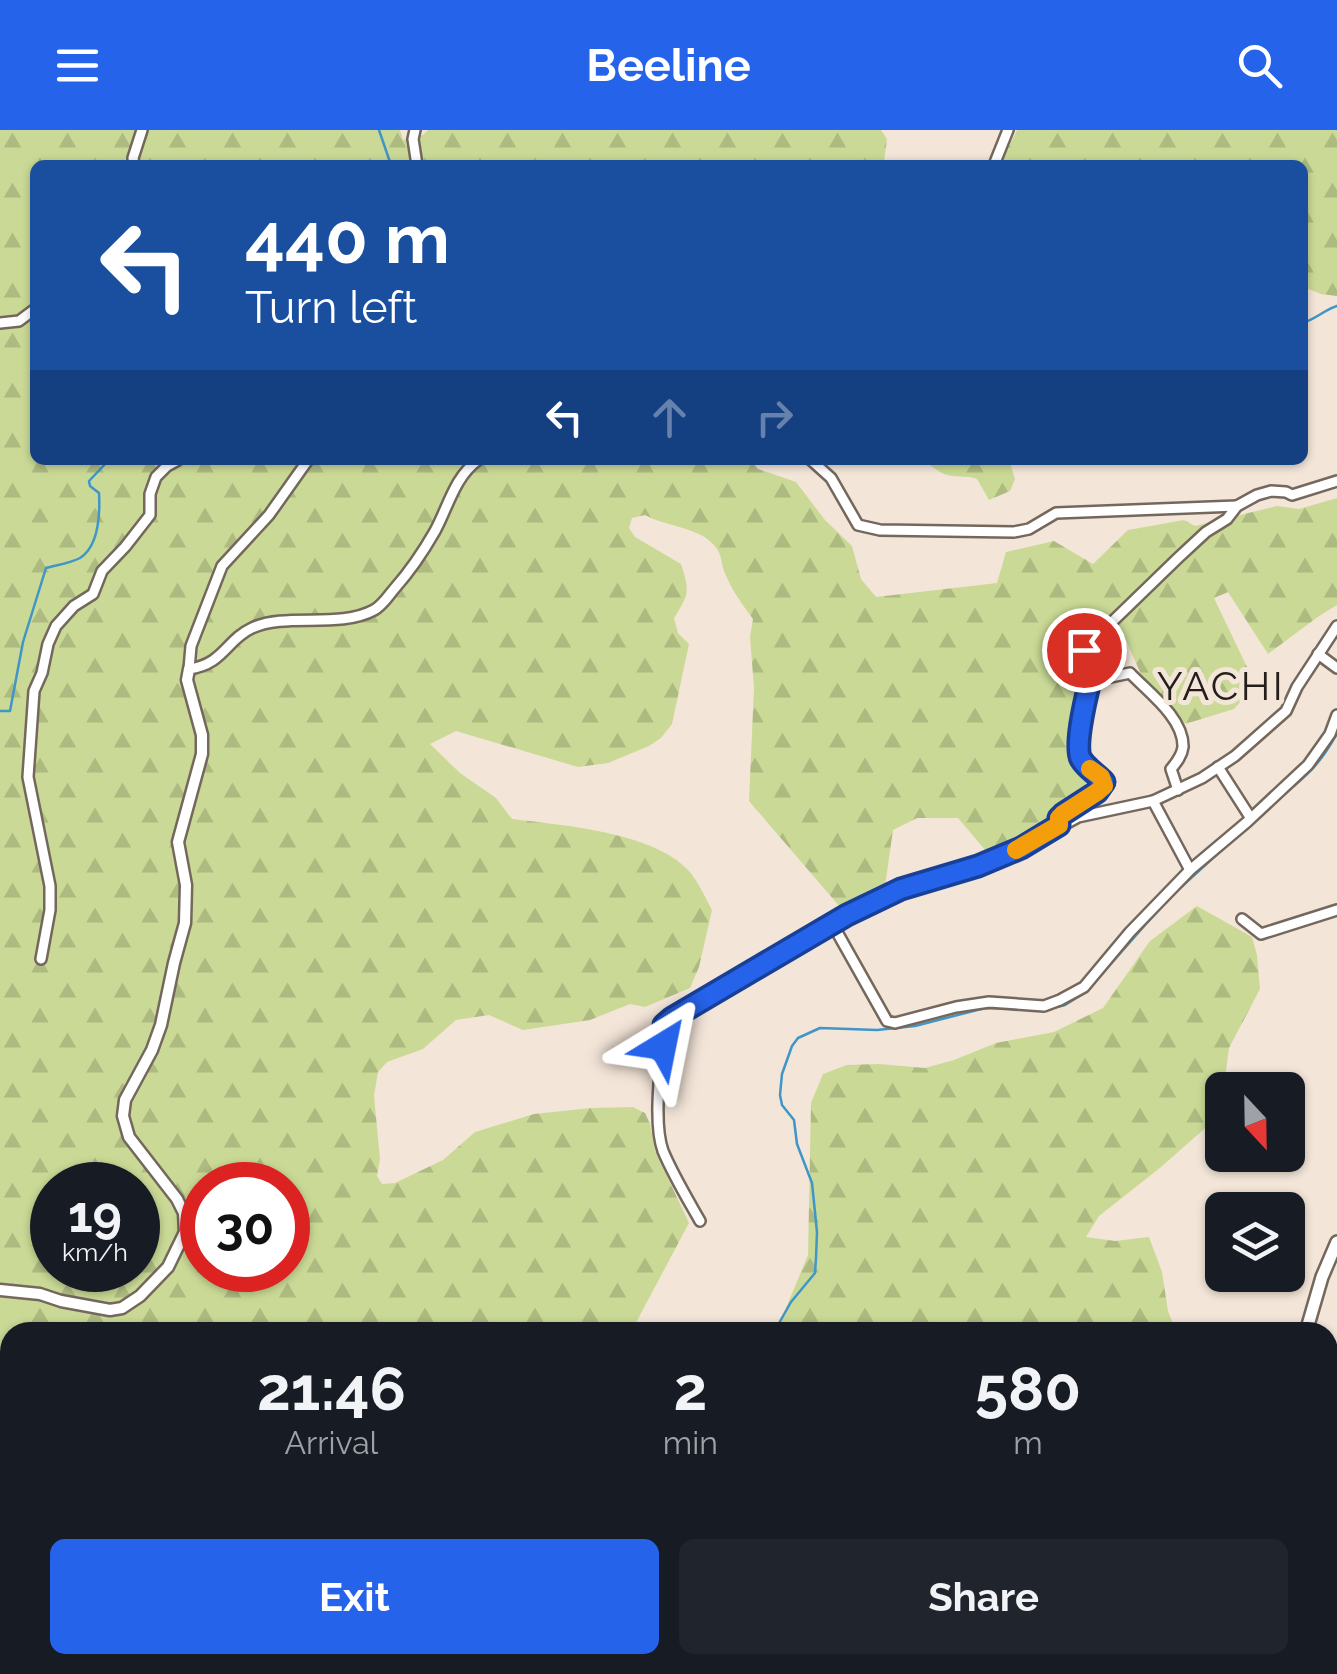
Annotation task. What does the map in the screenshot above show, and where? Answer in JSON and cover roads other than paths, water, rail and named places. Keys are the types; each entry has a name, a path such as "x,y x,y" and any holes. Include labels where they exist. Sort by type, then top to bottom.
{"main road":[{"path":"1309,1322 1337,1242"}],"street":[{"path":"133,160 142,130"},
{"path":"415,130 415,160"},
{"path":"996,160 1008,130"},
{"path":"0,323 20,321 30,314"},
{"path":"41,958 50,886 28,777 34,692 56,626 92,594 102,571 150,514 150,494 156,477 169,465"},
{"path":"0,1290 40,1294 110,1310 122,1308 140,1296 168,1266 185,1232 184,1213 177,1199 130,1137 123,1116 125,1100 162,1026 186,924 186,885 178,842 202,754 202,735 188,680 192,646 222,566 270,515 305,465"},
{"path":"189,669 211,663 254,626 347,618 380,607 416,564 464,470 471,465"},
{"path":"817,465 831,478 858,525 880,530 1014,532 1029,529 1056,513 1237,506"},
{"path":"1093,672 1087,667 1084,650 1237,506 1271,491 1292,495 1337,480"},
{"path":"700,1220 663,1149 660,1107 664,1025 847,915 901,889 978,866 1078,817 1153,801 1218,767 1286,711 1296,687 1337,626"},
{"path":"1318,654 1337,668"},
{"path":"1059,825 1063,814 1104,786 1077,750 1087,689 1093,672 1101,665 1111,677 1130,673 1173,716 1183,743 1183,751 1171,770 1178,790"},
{"path":"834,925 887,1021 895,1023 989,1002 1044,1006 1060,1000 1084,987 1190,870 1308,765 1330,734 1337,716"},
{"path":"1218,767 1250,818"},
{"path":"1153,801 1190,870"},
{"path":"1242,918 1261,934 1337,910"}],"waterway":[{"path":"379,130 389,160"},
{"path":"1308,321 1337,306"},
{"path":"0,711 10,711 23,642 46,568 80,558 95,537 99,493 89,481 104,465"},
{"path":"1268,808 1315,766 1337,733"},
{"path":"780,1322 815,1273 817,1232 812,1183 797,1144 794,1120 782,1105 780,1095 782,1074 798,1038 820,1028 877,1030 915,1026 985,1008 1045,1010 1065,1005 1086,992 1168,899 1236,837"}],"district":[{"name":"YACHI","path":"1221,686"}]}
